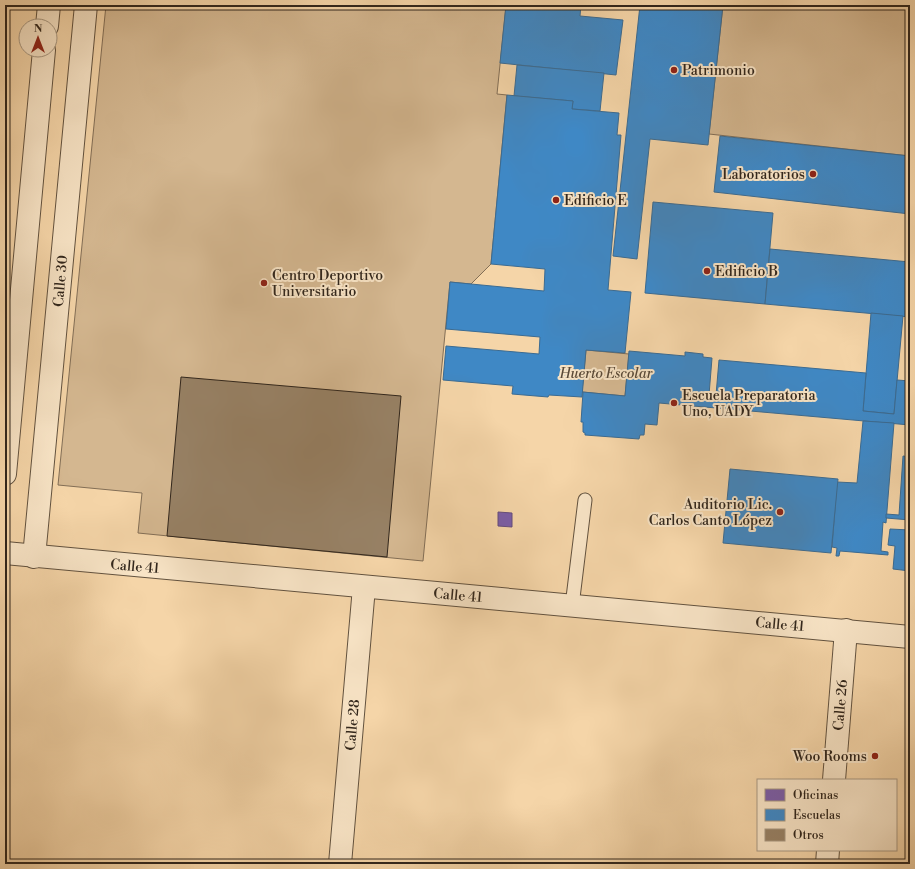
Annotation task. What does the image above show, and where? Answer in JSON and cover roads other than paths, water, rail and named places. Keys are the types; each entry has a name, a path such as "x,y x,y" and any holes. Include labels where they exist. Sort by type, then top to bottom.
{"street":[{"path":"48,18 49,5"},
{"name":"Calle 30","path":"34,557 86,5"},
{"path":"5,474 7,431 43,58"},
{"name":"Calle 41","path":"5,553 34,557 910,637"},
{"name":"Calle 28","path":"340,864 364,587"},
{"name":"Calle 26","path":"834,779 846,630"},
{"path":"827,864 828,851"}],"lane":[{"path":"572,606 585,500"}],"place":[{"name":"Patrimonio","path":"674,70"},
{"name":"Laboratorios","path":"813,174"},
{"name":"Edificio E","path":"556,200"},
{"name":"Edificio B","path":"707,271"},
{"name":"Centro Deportivo Universitario","path":"264,283"},
{"name":"Escuela Preparatoria Uno, UADY","path":"674,403"},
{"name":"Auditorio Lic. Carlos Canto López","path":"780,512"},
{"name":"Woo Rooms","path":"875,756"}],"park label":[{"name":"Huerto Escolar","path":"606,373"}]}
